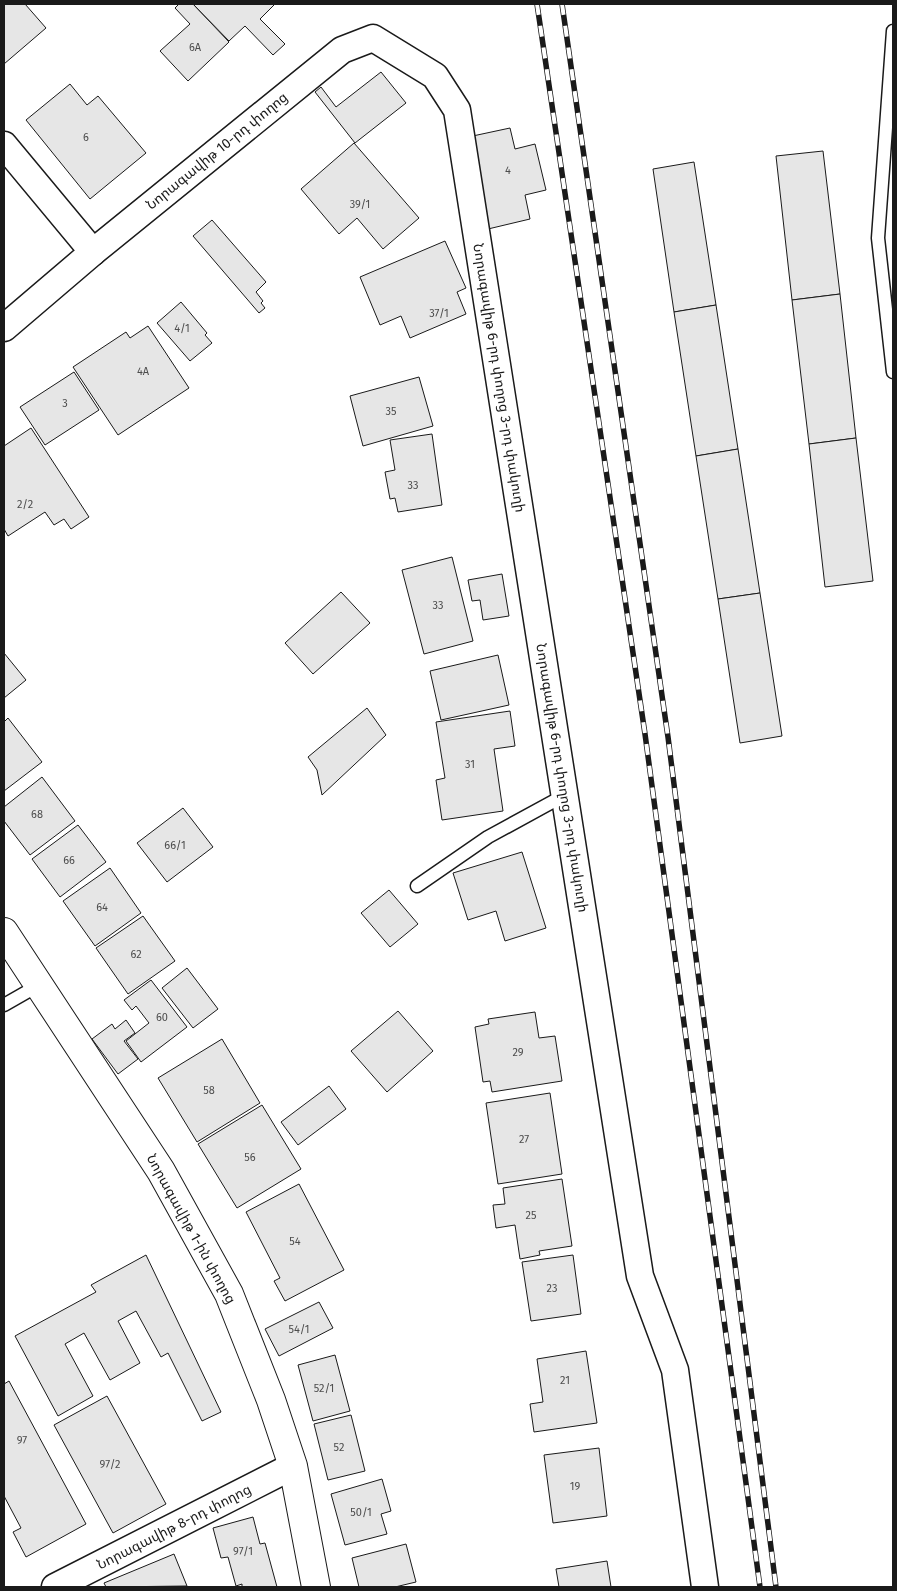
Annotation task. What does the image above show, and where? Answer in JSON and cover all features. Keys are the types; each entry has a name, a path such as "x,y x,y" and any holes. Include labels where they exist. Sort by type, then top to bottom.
{"main road":[{"name":"Նորագավիթ 1-ին փողոց","path":"4,932 161,1171 230,1294 271,1400 293,1466 316,1587"}],"street":[{"name":"Նորագավիթ 6-րդ փողոց 3-րդ փակուղի","path":"342,50 373,38 435,76 457,110 640,1276 675,1370 705,1587"},
{"name":"Նորագավիթ 10-րդ փողոց","path":"4,328 93,252 342,50"},
{"path":"4,145 93,252"},
{"name":"Նորագավիթ 8-րդ փողոց","path":"55,1587 293,1466"}],"lane":[{"path":"893,31 878,238 893,372"},
{"path":"417,886 488,837 565,795"},
{"path":"4,1005 39,985"}],"building":[{"path":"4,4 25,4 46,28 4,64"},
{"path":"179,4 193,4 229,42 188,81 160,51 190,24 175,8"},
{"path":"193,4 275,4 260,19 285,44 273,55 245,26 229,41"},
{"path":"381,72 406,103 355,143 315,92 321,87 336,107"},
{"path":"70,84 87,105 98,96 146,153 90,199 26,120"},
{"path":"510,128 515,149 535,144 546,190 525,195 530,219 488,229 468,137"},
{"path":"354,143 419,218 383,249 357,218 339,234 301,189"},
{"path":"823,151 840,294 792,300 776,156"},
{"path":"694,162 716,305 674,312 653,169"},
{"path":"212,220 266,282 256,292 263,301 261,303 265,308 259,313 193,236"},
{"path":"445,241 466,288 457,292 466,314 410,338 401,316 380,325 360,277"},
{"path":"840,294 856,438 809,444 792,300"},
{"path":"181,302 207,333 205,335 212,343 190,361 157,323"},
{"path":"716,305 738,449 696,456 674,312"},
{"path":"148,326 189,388 118,435 73,367 126,332 130,338"},
{"path":"74,372 99,410 45,445 20,407"},
{"path":"419,377 433,426 363,446 350,396"},
{"path":"31,428 89,517 71,529 64,519 54,525 45,512 8,536 4,529 4,446"},
{"path":"432,434 442,505 398,512 395,498 390,499 385,472 395,470 390,440"},
{"path":"856,438 873,581 825,587 809,444"},
{"path":"738,449 760,593 718,599 696,456"},
{"path":"452,557 473,641 424,654 402,570"},
{"path":"502,574 509,616 483,620 480,600 472,601 468,580"},
{"path":"341,592 370,623 313,674 285,643"},
{"path":"760,593 782,736 740,743 718,599"},
{"path":"4,653 26,680 4,698"},
{"path":"498,655 509,705 441,720 430,671"},
{"path":"367,708 386,735 322,795 317,770 308,757"},
{"path":"510,711 515,746 494,749 503,811 442,820 436,780 445,778 436,722"},
{"path":"8,718 42,762 4,791 4,722"},
{"path":"42,777 75,821 30,855 4,821 4,807"},
{"path":"183,808 213,847 167,882 137,843"},
{"path":"78,825 106,862 60,897 32,859"},
{"path":"522,852 546,928 505,941 496,911 468,920 453,873"},
{"path":"110,868 141,913 95,946 63,901"},
{"path":"389,890 418,924 390,947 361,913"},
{"path":"143,916 175,961 128,994 96,948"},
{"path":"187,968 218,1009 193,1028 162,988"},
{"path":"151,980 187,1027 141,1062 126,1041 149,1023 136,1006 132,1010 124,1000"},
{"path":"398,1011 433,1051 387,1092 351,1051"},
{"path":"535,1012 539,1038 555,1036 562,1081 492,1092 490,1081 483,1082 475,1027 489,1024 488,1019"},
{"path":"126,1020 135,1033 124,1041 138,1059 118,1074 92,1039 112,1024 115,1029"},
{"path":"222,1039 260,1103 197,1142 158,1078"},
{"path":"329,1086 346,1109 298,1145 281,1122"},
{"path":"550,1093 562,1174 498,1184 486,1103"},
{"path":"262,1105 301,1169 237,1208 198,1144"},
{"path":"562,1179 572,1246 539,1251 540,1255 520,1259 515,1225 496,1228 493,1205 505,1204 503,1188"},
{"path":"299,1184 344,1270 285,1301 274,1281 280,1278 246,1212"},
{"path":"146,1255 221,1412 202,1421 168,1353 161,1357 136,1311 118,1321 140,1363 110,1380 84,1333 65,1344 93,1396 58,1416 15,1336 96,1292 91,1285"},
{"path":"573,1255 581,1314 531,1321 522,1262"},
{"path":"319,1302 333,1328 279,1356 265,1329"},
{"path":"586,1351 597,1423 534,1432 530,1404 543,1402 537,1359"},
{"path":"335,1355 350,1411 313,1421 298,1365"},
{"path":"9,1381 86,1524 26,1557 13,1532 21,1528 4,1496 4,1384"},
{"path":"107,1396 166,1504 113,1533 54,1425"},
{"path":"351,1415 365,1471 328,1480 314,1424"},
{"path":"599,1448 607,1516 553,1523 544,1455"},
{"path":"382,1479 391,1511 381,1514 387,1534 345,1545 331,1494"},
{"path":"253,1517 260,1544 265,1543 277,1587 242,1587 242,1584 236,1586 228,1557 221,1558 213,1528"},
{"path":"406,1544 416,1582 395,1587 359,1587 352,1558"},
{"path":"174,1554 187,1586 106,1587 104,1583"},
{"path":"607,1561 611,1587 559,1587 556,1569"}],"railway":[{"path":"537,4 645,734 760,1587"},
{"path":"562,4 668,737 776,1587"}]}
